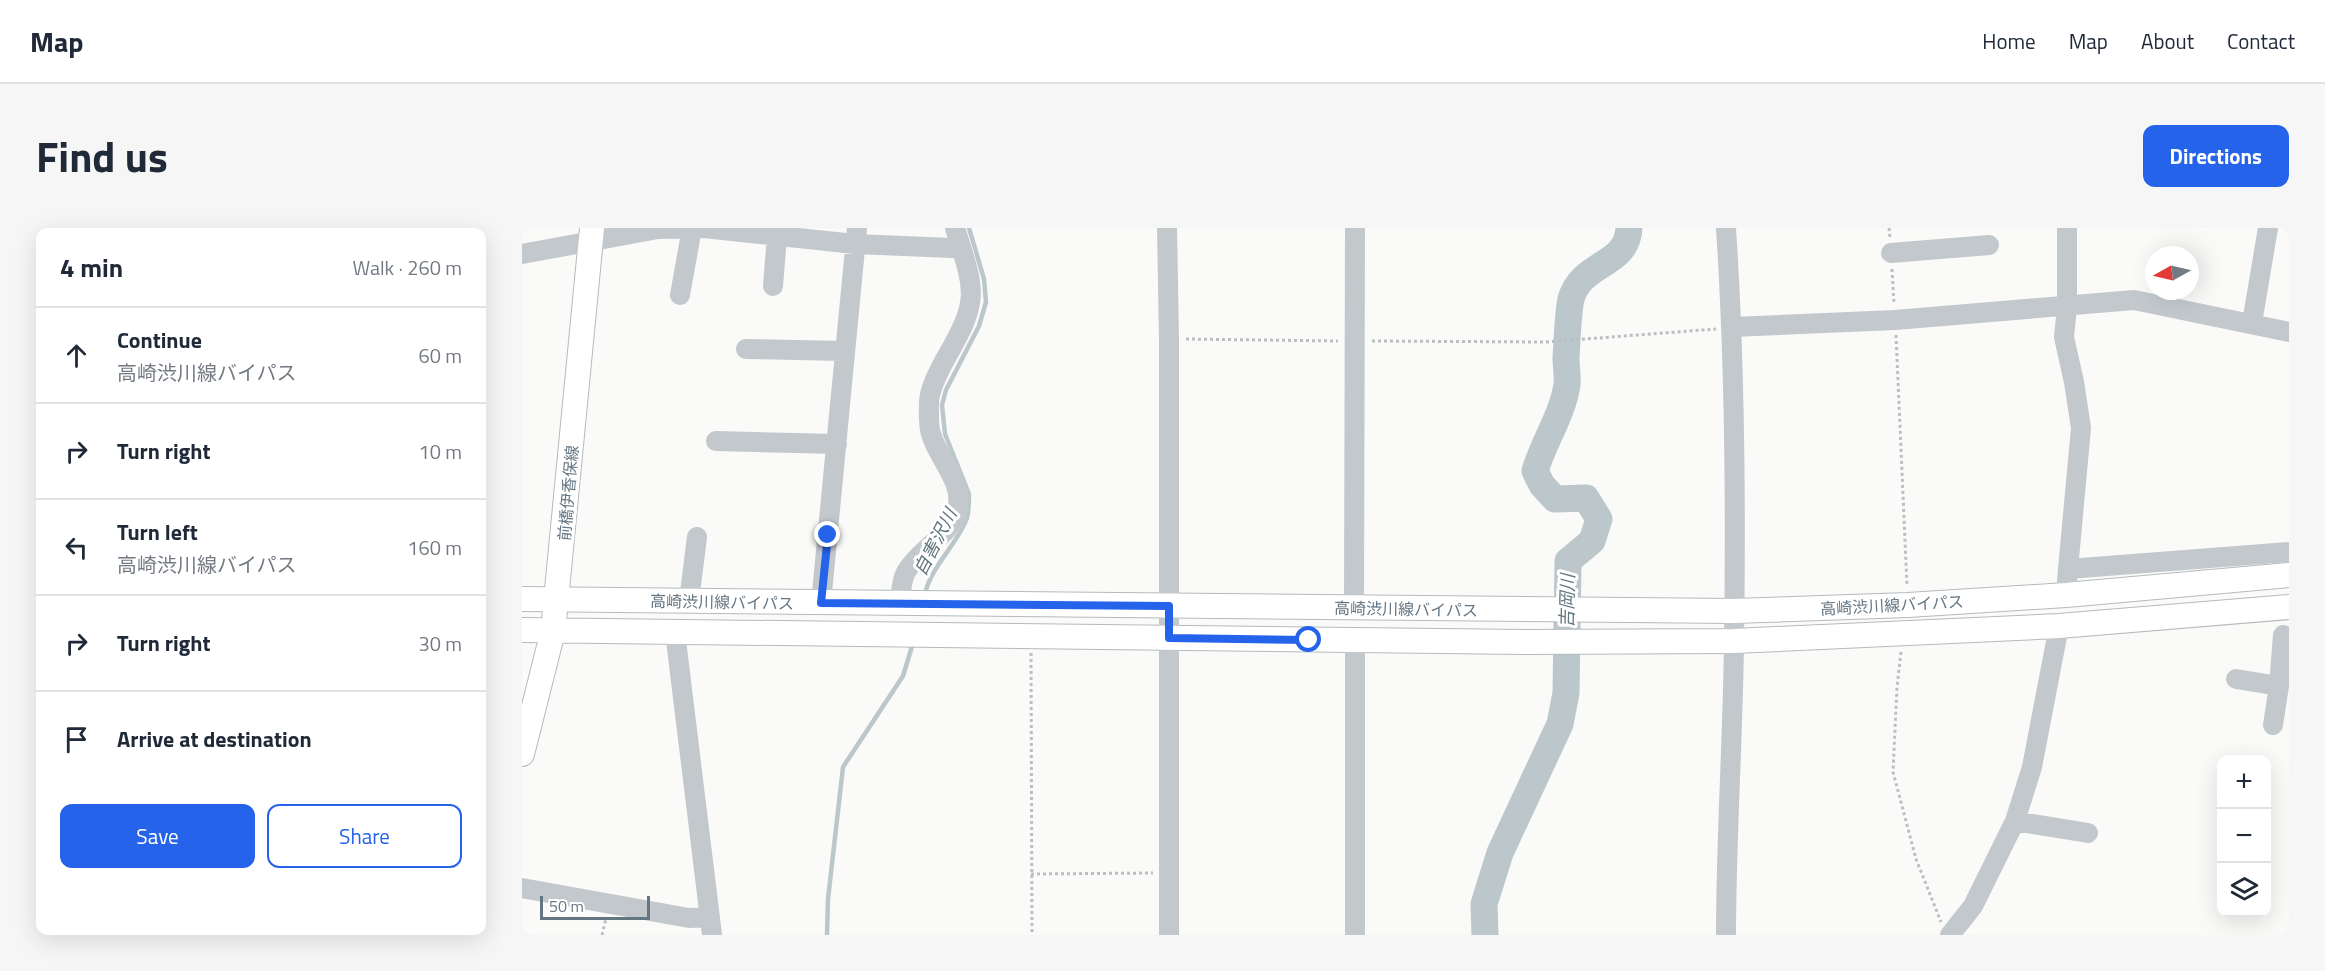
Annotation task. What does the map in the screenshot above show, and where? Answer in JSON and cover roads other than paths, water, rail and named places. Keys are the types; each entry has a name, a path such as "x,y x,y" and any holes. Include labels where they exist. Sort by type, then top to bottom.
{"main road":[{"name":"前橋伊香保線","path":"522,754 554,631 592,235"},
{"name":"高崎渋川線バイパス","path":"522,599 1734,611 1908,605 2066,595 2289,575"},
{"name":"高崎渋川線バイパス","path":"522,630 1525,642 1734,641 2059,626 2285,607"}],"street":[{"path":"680,295 692,228"},
{"path":"522,254 592,235 658,229 692,228 777,236 856,236 952,248 957,236"},
{"path":"1167,228 1169,935"},
{"path":"1354,608 1355,228"},
{"path":"1726,228 1733,327 1735,437 1734,641 1726,843 1726,935"},
{"path":"2066,595 2081,428 2064,337 2067,307 2067,228"},
{"path":"2252,323 2268,228"},
{"path":"773,286 777,236"},
{"path":"821,603 856,236"},
{"path":"905,603 906,573 924,551 950,528 958,508 957,491 935,446 928,417 929,398 935,381 964,327 970,310 972,292 969,270 957,236"},
{"path":"1891,253 1989,245"},
{"path":"1733,327 1895,320 2134,300 2289,332"},
{"path":"746,349 845,351"},
{"path":"716,441 837,444"},
{"path":"688,601 697,537"},
{"path":"2068,569 2289,552"},
{"path":"2273,725 2286,634 2285,607"},
{"path":"1946,930 1973,906 2015,821 2032,767 2059,626"},
{"path":"522,888 689,918 711,926 675,632"},
{"path":"1355,640 1355,935"},
{"path":"2236,680 2279,686"},
{"path":"2015,821 2088,833"}],"waterway":[{"name":"自害沢川","path":"925,594 938,565 963,528 968,512 969,494 945,434 942,405 946,390 979,326 986,302 984,279 969,228"},
{"name":"吉岡川","path":"1485,935 1484,904 1500,853 1560,724 1566,693 1568,561 1592,541 1599,519 1586,498 1555,499 1542,485 1535,471 1565,396 1571,299 1584,277 1621,250 1629,228"},
{"name":"自害沢川","path":"827,935 828,899 843,767 903,676 913,643"}]}
